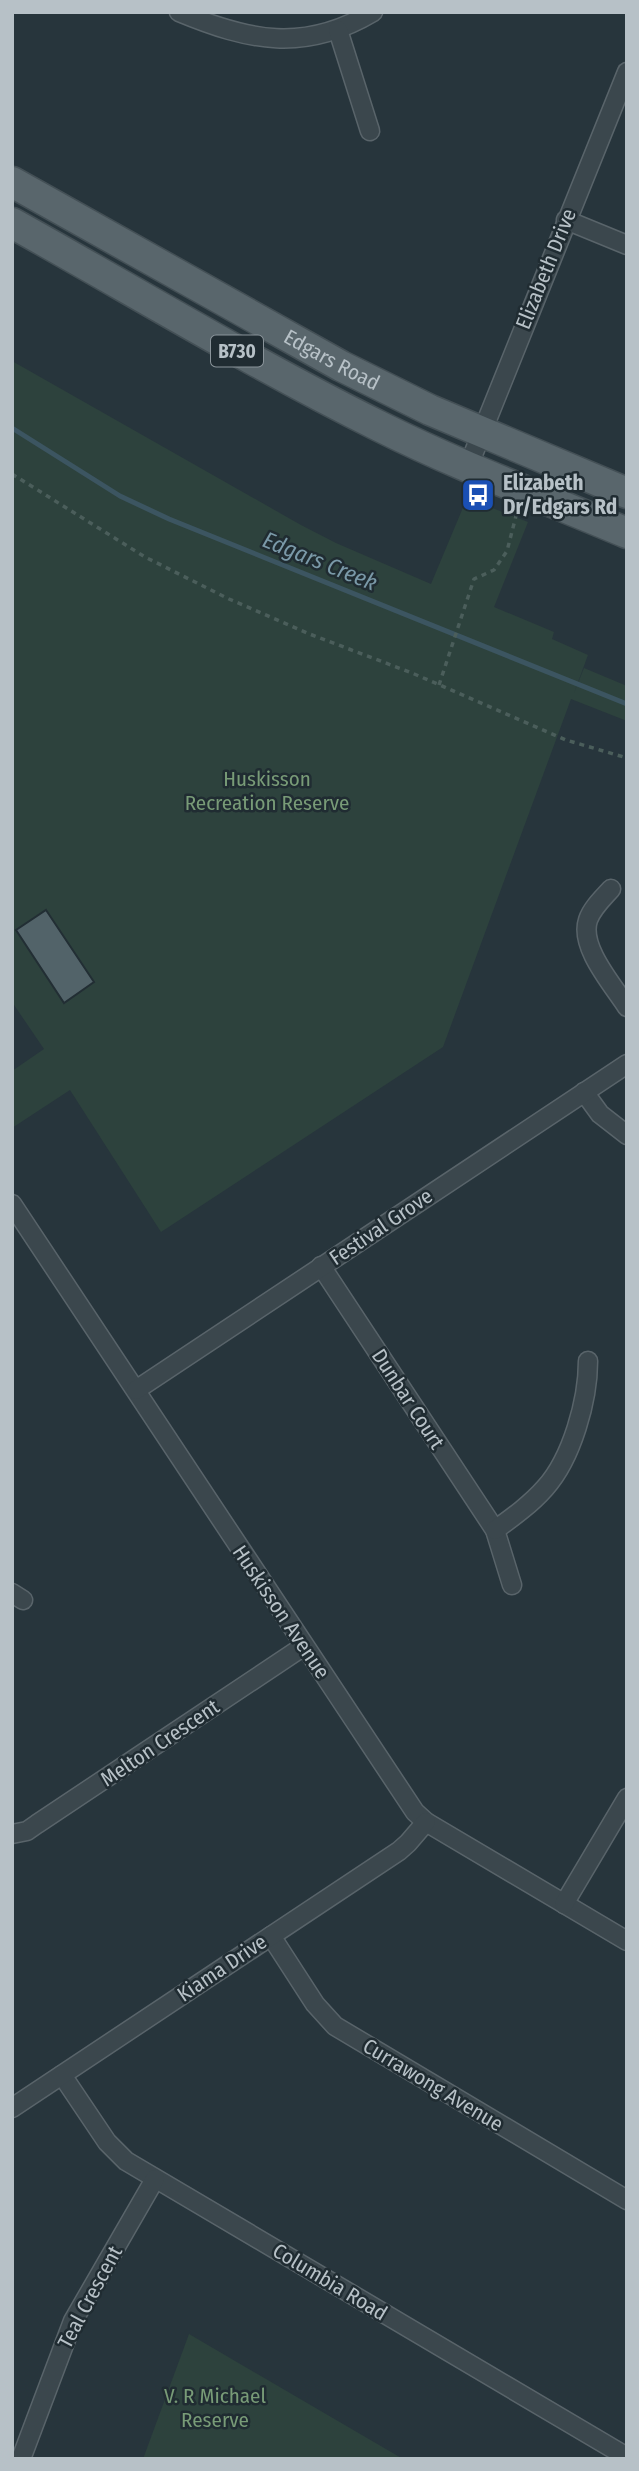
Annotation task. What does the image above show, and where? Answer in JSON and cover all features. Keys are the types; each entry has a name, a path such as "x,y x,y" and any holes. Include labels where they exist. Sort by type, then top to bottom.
{"main road":[{"name":"Edgars Road","path":"12,182 341,366 481,433 627,493"},
{"name":"Edgars Road","path":"12,223 286,377 380,426 468,467 627,533"}],"street":[{"path":"179,12 244,36 291,38 338,30 373,12"},
{"path":"338,30 370,131"},
{"name":"Elizabeth Drive","path":"468,467 627,72"},
{"path":"566,220 627,245"},
{"path":"611,889 589,920 588,943 596,961 627,1007"},
{"name":"Festival Grove","path":"136,1391 627,1064"},
{"path":"584,1092 600,1114 627,1135"},
{"name":"Huskisson Avenue","path":"13,1205 415,1812 426,1822 627,1941"},
{"name":"Dunbar Court","path":"321,1266 495,1530 512,1585"},
{"path":"495,1530 533,1501 556,1472 570,1444 584,1404 588,1361"},
{"name":"Melton Crescent","path":"12,1833 27,1831 304,1646"},
{"path":"564,1904 627,1798"},
{"name":"Kiama Drive","path":"12,2108 398,1851 426,1822"},
{"name":"Currawong Avenue","path":"271,1936 314,2004 335,2026 627,2200"},
{"name":"Columbia Road","path":"62,2075 107,2143 126,2161 627,2457"},
{"name":"Teal Crescent","path":"21,2459 73,2321 155,2179"}],"path":[{"path":"12,474 145,557 217,593 566,740 627,758"},
{"path":"439,685 474,579 494,570 507,551 525,491"}],"green space":[{"name":"Huskisson Recreation Reserve","path":"12,361 301,525 431,584 467,498 528,522 494,607 554,632 552,639 588,655 574,693 584,668 627,686 627,721 571,699 443,1047 161,1232 70,1090 12,1128 12,1071 44,1049 12,1002"},
{"name":"V. R Michael Reserve","path":"189,2334 403,2459 143,2459"}],"building":[{"path":"46,910 94,982 64,1003 16,930"}],"waterway":[{"name":"Edgars Creek","path":"12,428 120,496 169,519 627,704"}],"place":[{"name":"Elizabeth Dr/Edgars Rd","path":"478,495"}]}
